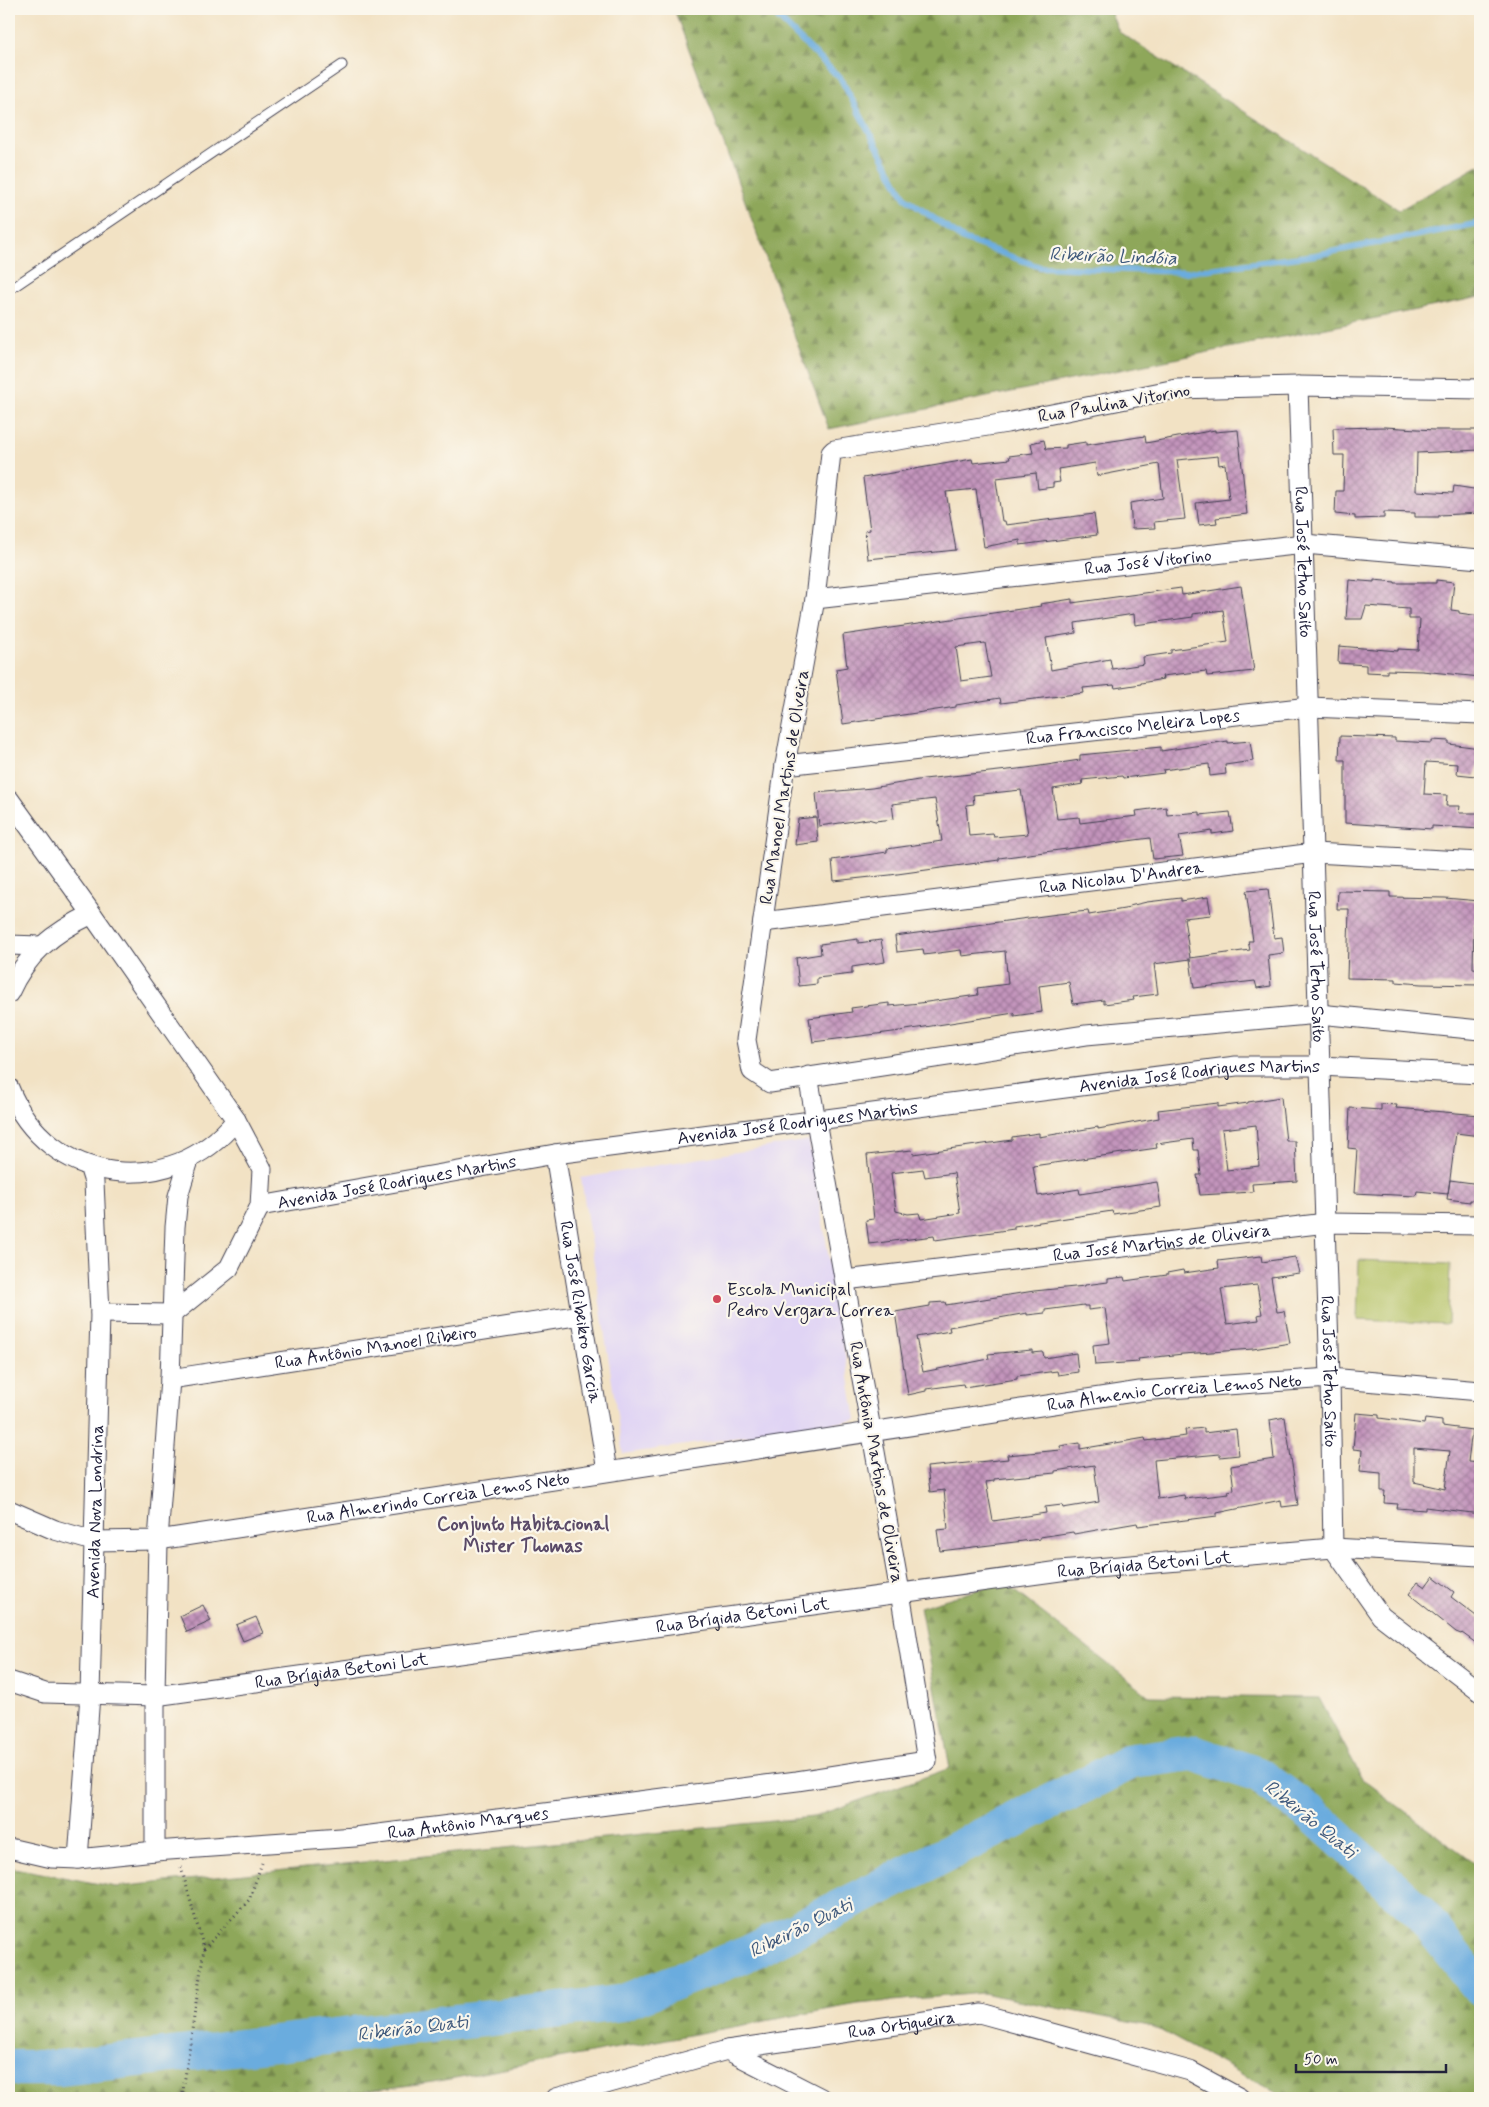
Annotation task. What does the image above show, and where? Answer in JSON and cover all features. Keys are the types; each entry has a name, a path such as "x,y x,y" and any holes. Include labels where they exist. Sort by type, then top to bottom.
{"street":[{"name":"Rua Paulina Vitorino","path":"840,448 1007,424 1176,389 1298,386 1480,389"},
{"name":"Rua José Tetuo Saito","path":"1298,386 1326,1223 1333,1548"},
{"name":"Rua Manoel Martins de Olveira","path":"808,1076 770,1083 752,1071 746,1040 786,765 815,599 832,453 840,448"},
{"name":"Rua José Vitorino","path":"815,599 1304,544 1480,559"},
{"name":"Rua Francisco Meleira Lopes","path":"786,765 1309,707 1480,714"},
{"path":"9,799 236,1120 262,1169 260,1206"},
{"name":"Rua Nicolau D'Andrea","path":"763,922 1314,853 1480,862"},
{"path":"9,993 26,962 40,946 56,933 92,914"},
{"path":"9,945 40,946"},
{"path":"808,1076 1086,1034 1319,1014 1480,1030"},
{"name":"Avenida José Rodrigues Martins","path":"172,1314 229,1268 260,1206 555,1154 1236,1066 1320,1066 1480,1074"},
{"name":"Rua Antônia Martins de Oliveira","path":"808,1076 900,1592 927,1761"},
{"path":"9,1088 23,1116 36,1132 58,1150 89,1166 108,1171 150,1172 189,1160 207,1150 223,1136 236,1120"},
{"name":"Rua José Ribeikro Garcia","path":"555,1154 607,1471"},
{"path":"155,1852 158,1540 170,1379 178,1196 189,1160"},
{"name":"Avenida Nova Londrina","path":"78,1859 90,1695 100,1313 94,1182 89,1166"},
{"name":"Rua José Martins de Oliveira","path":"845,1280 1326,1223 1480,1225"},
{"path":"100,1313 172,1314"},
{"name":"Rua Antônio Manoel Ribeiro","path":"170,1379 582,1314"},
{"name":"Rua Almenio Correia Lemos Neto","path":"872,1431 1140,1391 1330,1378 1480,1391"},
{"name":"Rua Almerindo Correia Lemos Neto","path":"9,1510 55,1530 93,1541 158,1540 872,1431"},
{"path":"1333,1548 1381,1616 1480,1692"},
{"name":"Rua Brígida Betoni Lot","path":"9,1681 45,1693 155,1696 1060,1571 1333,1548 1480,1556"},
{"name":"Rua Antônio Marques","path":"9,1848 52,1858 78,1859 355,1837 797,1781 927,1761"},
{"name":"Rua Ortigueira","path":"556,2098 728,2050 979,2013 1190,2071 1240,2098"},
{"path":"728,2050 821,2098"}],"lane":[{"path":"9,290 342,65"}],"path":[{"path":"204,1950 248,1900 269,1843"},
{"path":"176,1850 204,1950 182,2098"}],"shaded area":[{"name":"Escola Municipal Pedro Vergara Correa","path":"809,1140 856,1420 623,1454 581,1178"}],"green space":[{"path":"674,9 1109,9 1119,32 1399,210 1480,165 1480,297 829,429"},
{"path":"1359,1260 1450,1264 1448,1324 1357,1320"},
{"path":"1003,1582 1149,1696 1319,1698 1363,1780 1480,1867 1480,2098 1286,2098 1154,2027 982,1993 858,2004 433,2082 315,2098 9,2098 9,1867 116,1887 813,1817 950,1768 920,1607"}],"building":[{"path":"1385,427 1480,430 1480,450 1417,453 1416,491 1453,493 1454,486 1480,490 1480,513 1415,517 1415,513 1384,512 1384,518 1355,519 1355,516 1335,514 1336,491 1343,491 1344,455 1334,455 1333,428"},
{"path":"1215,430 1215,432 1238,430 1247,514 1216,518 1217,523 1199,525 1196,503 1229,499 1225,464 1219,465 1218,456 1177,460 1185,519 1154,522 1155,528 1132,529 1130,503 1163,498 1159,464 1097,476 1095,463 1058,469 1060,482 1053,483 1053,487 1038,489 1036,473 997,478 996,480 1002,521 1005,521 1006,525 1094,514 1097,535 1020,545 1020,540 984,547 976,489 946,492 956,550 868,559 865,531 870,530 863,478 972,459 973,463 1010,459 1009,456 1033,453 1031,443 1044,440 1046,449 1066,448 1066,445 1086,442 1086,445 1145,436 1146,443"},
{"path":"1349,580 1374,582 1374,580 1395,583 1436,583 1436,580 1454,582 1451,610 1480,616 1480,677 1422,671 1387,670 1387,673 1366,672 1366,665 1338,663 1339,646 1398,651 1398,649 1418,650 1420,619 1409,619 1409,609 1366,606 1362,619 1346,619"},
{"path":"1241,586 1254,671 1207,676 1206,671 1162,676 1163,679 1115,688 1114,685 1083,688 1084,693 1001,703 1000,698 956,705 956,707 843,724 836,669 847,667 843,635 1041,606 1040,604 1072,599 1072,603 1181,588 1182,595","holes":["1223,610 1228,642 1171,650 1171,653 1143,657 1144,664 1112,669 1110,659 1051,670 1046,638 1076,633 1075,623 1134,614 1135,625 1193,617 1193,614","985,643 991,677 961,681 956,647"]},
{"path":"1340,736 1395,738 1395,741 1432,743 1432,740 1449,741 1449,744 1480,748 1480,766 1477,766 1476,776 1457,774 1458,764 1426,762 1424,794 1447,795 1446,806 1460,806 1459,813 1480,813 1480,829 1432,826 1432,829 1345,823 1345,760 1339,760"},
{"path":"1228,741 1228,743 1250,741 1253,761 1225,765 1226,774 1210,776 1209,764 1163,770 1164,773 1082,780 1083,784 1053,789 1057,819 1079,817 1080,823 1137,816 1136,811 1166,807 1167,815 1200,812 1200,815 1230,812 1233,831 1212,834 1212,831 1179,836 1183,856 1153,859 1150,838 890,875 834,881 832,860 942,841 935,799 892,804 894,819 875,821 868,819 819,826 816,793 872,788 924,779 1027,768 1080,760 1080,755 1161,747 1161,751","holes":["1021,790 1028,834 994,837 993,834 969,836 966,805 974,804 973,795"]},
{"path":"816,817 818,842 795,845 798,819"},
{"path":"1268,889 1274,938 1282,937 1284,953 1268,955 1271,986 1257,988 1255,981 1194,988 1190,959 1154,964 1158,994 1133,997 1134,1000 1104,1004 1104,1000 1073,1004 1069,982 1039,986 1042,1012 1014,1016 1014,1013 893,1032 813,1042 809,1018 852,1012 851,1008 889,1003 889,1006 920,1003 978,995 977,988 1008,984 1005,951 962,956 961,950 924,955 923,949 897,952 895,936 1058,914 1088,911 1089,915 1130,908 1129,906 1147,902 1181,898 1181,901 1208,897 1211,915 1184,918 1190,958 1250,950 1248,941 1253,941 1246,891"},
{"path":"1338,891 1390,892 1390,897 1480,901 1480,924 1474,924 1473,968 1480,969 1480,985 1421,984 1396,982 1396,979 1347,978 1349,909 1337,909"},
{"path":"858,939 858,943 881,940 885,962 852,967 852,974 817,978 817,984 799,986 796,958 821,954 820,944"},
{"path":"1281,1097 1286,1141 1295,1141 1297,1181 1252,1184 1253,1192 1200,1195 1197,1175 1201,1175 1198,1150 1194,1150 1193,1139 1156,1144 1157,1148 1033,1166 1038,1196 1079,1189 1080,1194 1157,1182 1161,1207 1113,1214 1112,1211 1014,1226 1014,1229 935,1240 934,1236 869,1244 866,1220 874,1219 867,1155 912,1150 913,1154 1012,1140 1012,1137 1039,1133 1039,1137 1098,1127 1098,1129 1159,1118 1158,1110 1218,1103 1218,1107","holes":["1256,1125 1259,1166 1227,1170 1222,1129","923,1169 925,1177 954,1173 960,1213 921,1219 919,1213 908,1214 896,1211 891,1173"]},
{"path":"1381,1104 1397,1105 1396,1108 1480,1115 1480,1136 1456,1133 1448,1194 1417,1191 1416,1196 1354,1193 1357,1149 1348,1148 1350,1108 1381,1110"},
{"path":"1450,1180 1480,1184 1480,1201 1470,1200 1470,1202 1447,1199"},
{"path":"1261,1256 1262,1262 1295,1257 1299,1273 1271,1277 1277,1312 1284,1311 1290,1343 1253,1349 1138,1359 1139,1362 1095,1365 1093,1345 1110,1343 1105,1308 1088,1310 1088,1306 1084,1305 1045,1310 1045,1313 1027,1315 1027,1313 949,1327 950,1331 916,1337 923,1372 989,1359 988,1354 1032,1350 1032,1353 1043,1352 1044,1358 1076,1353 1078,1372 1058,1375 1057,1371 1017,1376 1017,1379 964,1387 963,1384 926,1389 926,1391 908,1395 895,1312 930,1306 930,1303 945,1302 946,1305 1034,1291 1085,1286 1108,1282 1108,1279 1124,1277 1125,1281 1167,1275 1167,1273 1183,1270 1184,1273 1219,1268 1218,1261","holes":["1257,1285 1262,1314 1258,1315 1259,1320 1227,1324 1221,1289"]},
{"path":"1356,1413 1379,1415 1379,1418 1424,1424 1425,1419 1442,1421 1442,1426 1472,1430 1468,1462 1480,1463 1480,1514 1425,1507 1425,1510 1397,1508 1398,1504 1384,1503 1385,1491 1381,1491 1381,1473 1360,1471 1362,1450 1353,1449","holes":["1414,1448 1450,1451 1445,1489 1414,1482"]},
{"path":"1285,1417 1298,1505 1282,1507 1281,1500 1217,1513 1217,1516 1138,1526 1137,1523 1074,1534 1073,1532 1040,1537 1040,1539 940,1551 937,1530 948,1529 944,1490 930,1492 927,1467 1008,1459 1007,1455 1061,1450 1060,1446 1080,1443 1080,1449 1145,1438 1146,1441 1186,1436 1185,1430 1204,1428 1204,1433 1236,1429 1239,1455 1220,1457 1220,1454 1154,1460 1158,1499 1184,1495 1185,1499 1229,1494 1228,1491 1234,1490 1231,1466 1274,1459 1270,1420","holes":["1094,1465 1099,1502 1063,1508 1062,1505 1045,1507 1046,1513 993,1521 986,1482 994,1481 994,1479 1055,1473 1055,1471"]},
{"path":"1433,1576 1454,1592 1451,1597 1480,1619 1480,1646 1462,1633 1456,1632 1409,1594 1418,1582 1425,1587"},
{"path":"203,1605 211,1621 187,1632 180,1616"},
{"path":"256,1617 263,1633 243,1641 236,1625"}],"waterway":[{"name":"Ribeirão Lindóia","path":"769,9 841,79 905,198 963,239 1040,267 1187,272 1315,255 1480,223"},
{"name":"Ribeirão Quati","path":"9,2068 59,2068 621,2003 747,1954 1132,1761 1193,1753 1259,1775 1314,1816 1417,1909 1480,1988"}],"place":[{"name":"Escola Municipal Pedro Vergara Correa","path":"717,1299"}],"district":[{"name":"Conjunto Habitacional Mister Thomas","path":"523,1534"}]}
